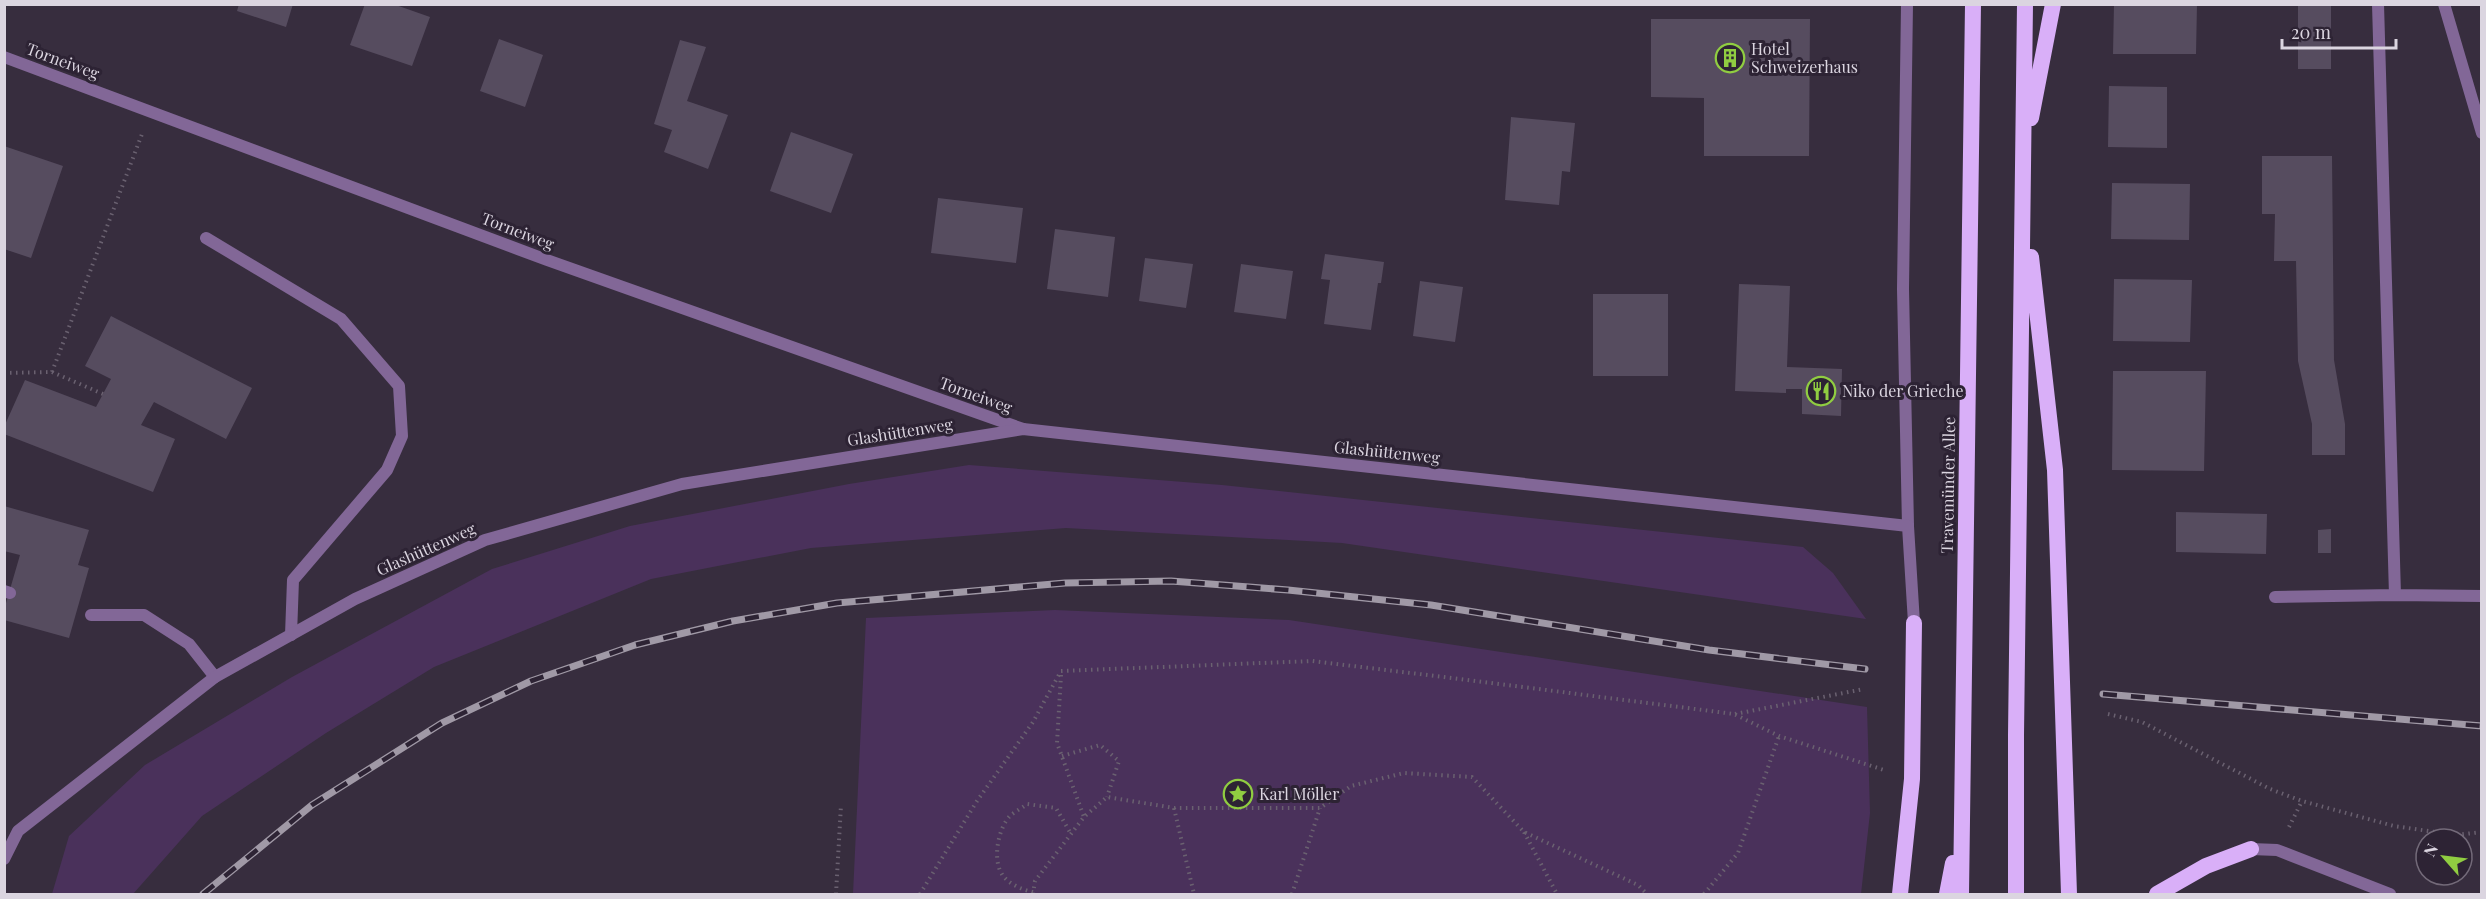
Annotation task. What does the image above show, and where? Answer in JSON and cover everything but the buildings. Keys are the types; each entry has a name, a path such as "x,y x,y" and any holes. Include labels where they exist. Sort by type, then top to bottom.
{"highway":[{"name":"Travemünder Allee","path":"1961,894 1973,4"},
{"path":"2016,894 2025,4"},
{"path":"2023,160 2054,4"},
{"path":"2022,188 2055,470 2069,894"},
{"path":"1900,894 1912,779 1914,623"},
{"path":"1947,894 1961,824"},
{"path":"2157,894 2206,866 2251,849"}],"street":[{"path":"1907,4 1903,289 1908,526 1914,623"},
{"path":"2378,4 2395,595"},
{"path":"2444,4 2481,133"},
{"name":"Torneiweg","path":"4,57 547,260 1023,429"},
{"path":"206,238 341,318 399,386 402,436 387,470 293,580 291,634"},
{"name":"Glashüttenweg","path":"4,859 18,831 215,677 291,634 355,599 485,540 682,484 1023,429 1908,526"},
{"path":"2275,597 2481,596"},
{"path":"91,615 144,615 189,644 215,677"},
{"path":"2251,849 2277,850 2390,894"}],"path":[{"path":"52,372 151,111"},
{"path":"4,373 52,372 103,394"},
{"path":"1061,671 1312,661 1734,714 1864,688"},
{"path":"1061,671 1057,743 1084,817"},
{"path":"920,894 977,801 1033,722 1061,671"},
{"path":"1734,714 1779,736 1895,774"},
{"path":"2108,714 2142,722 2270,789 2302,801 2394,826 2456,835 2481,832"},
{"path":"1704,894 1738,853 1779,736"},
{"path":"1062,756 1100,745 1119,761 1107,797 1084,817 1071,834 1035,880 1033,893 1023,890 1003,876 997,854 999,837 1010,815 1028,804 1056,808 1071,834"},
{"path":"1107,797 1174,808 1320,808 1351,786 1404,773 1473,777 1524,832 1557,894"},
{"path":"836,894 842,805"},
{"path":"1174,808 1194,894"},
{"path":"1292,894 1320,808"},
{"path":"1524,832 1638,885 1647,894"}],"shaded area":[{"path":"969,465 1222,485 1803,547 1833,573 1866,619 1342,543 1066,528 811,548 651,579 434,667 326,733 202,816 133,894 52,894 69,836 145,765 292,677 492,569 630,526 849,484"},
{"path":"1055,610 1289,620 1867,707 1870,813 1861,894 853,894 866,618"}],"railway":[{"path":"203,894 312,805 442,723 531,681 635,645 733,621 837,603 1065,583 1171,581 1431,605 1709,650 1865,669"},
{"path":"2103,694 2482,726"}],"place":[{"name":"Hotel Schweizerhaus","path":"1730,58"},
{"name":"Niko der Grieche","path":"1821,391"},
{"name":"Karl Möller","path":"1238,794"}]}
